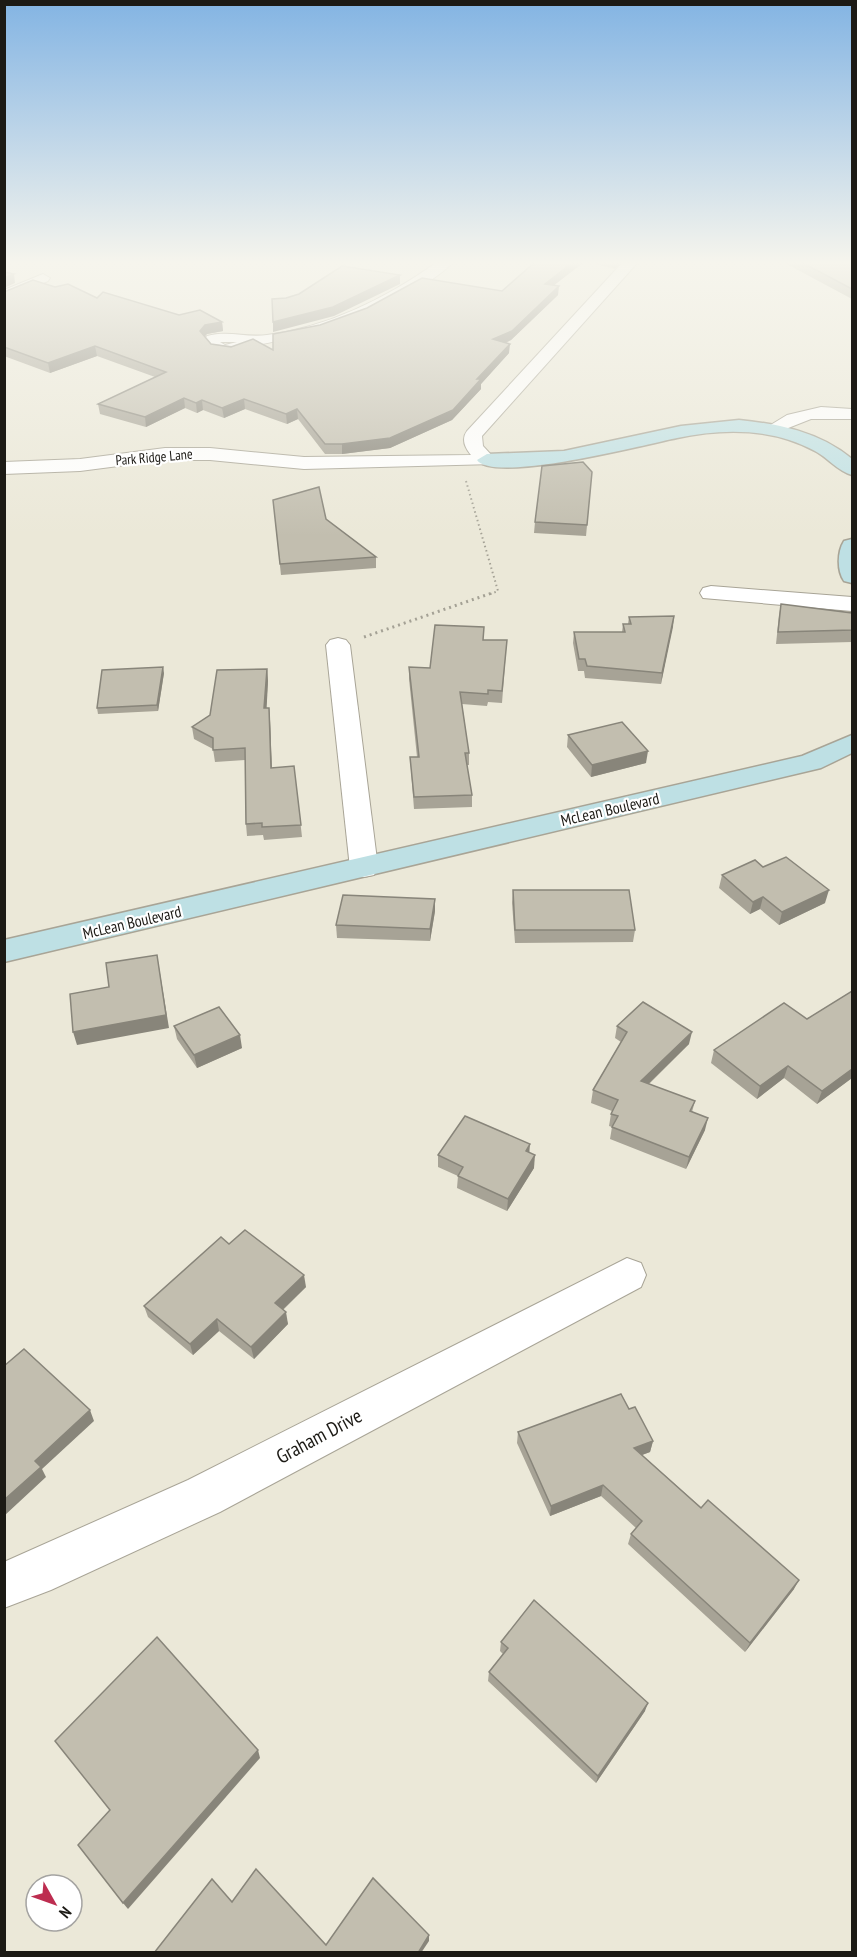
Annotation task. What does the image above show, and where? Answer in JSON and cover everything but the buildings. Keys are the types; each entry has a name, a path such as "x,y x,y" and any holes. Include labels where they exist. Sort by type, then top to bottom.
{"street":[{"path":"487,460 474,447 472,435 547,353"},
{"path":"773,429 804,413 829,411 852,414"},
{"path":"460,460 566,457 712,425 752,425 807,440 841,459 852,470"},
{"name":"Park Ridge Lane","path":"4,468 80,465 165,454 210,454 304,463 460,460"},
{"path":"852,546 850,558 852,576"},
{"path":"711,593 852,604"},
{"path":"338,645 364,868"},
{"name":"McLean Boulevard","path":"4,951 811,762 852,743"},
{"name":"Graham Drive","path":"4,1585 35,1574 204,1497 627,1275"}],"path":[{"path":"338,645 498,591 460,460"}]}
